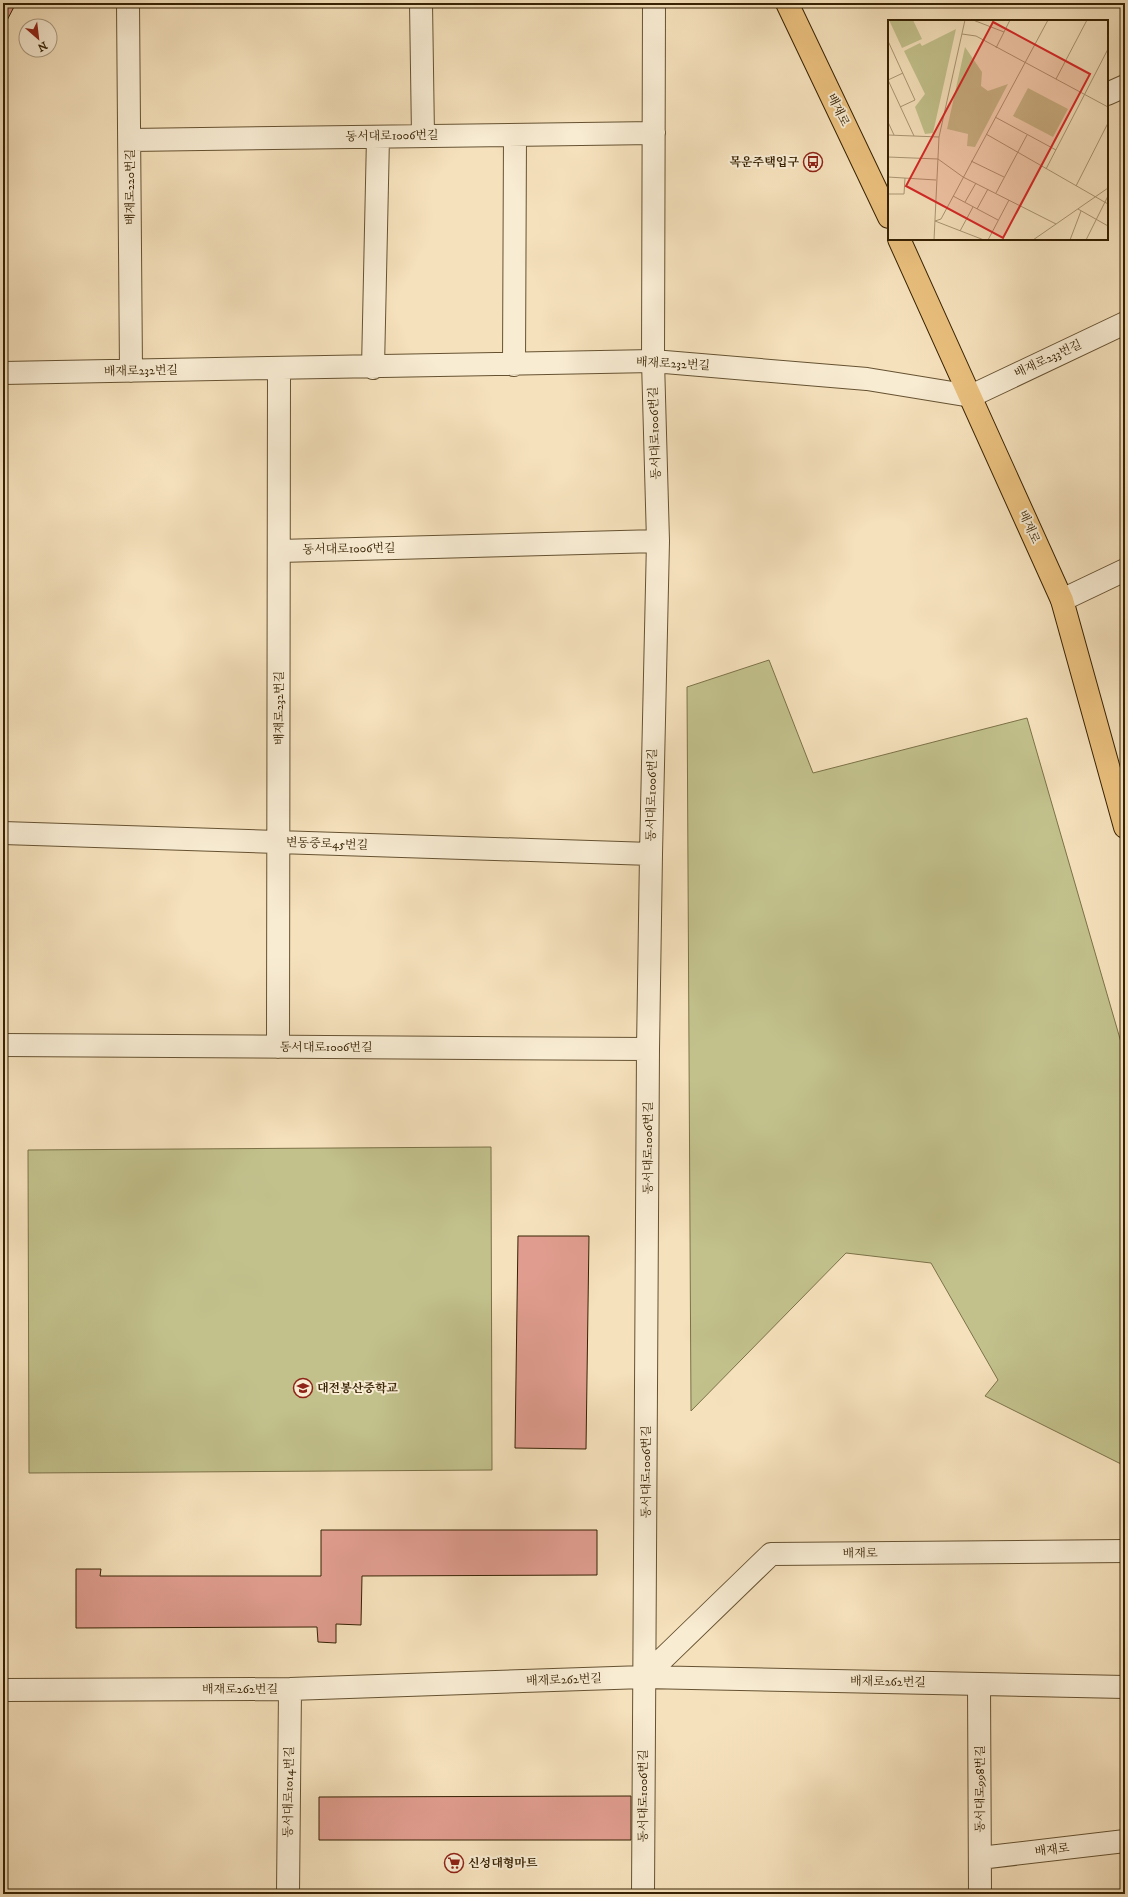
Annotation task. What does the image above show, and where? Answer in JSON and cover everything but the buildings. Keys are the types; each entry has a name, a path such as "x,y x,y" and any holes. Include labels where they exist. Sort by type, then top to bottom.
{"main road":[{"name":"배재로","path":"787,3 886,204"},
{"name":"배재로","path":"899,240 1062,600 1125,828"}],"street":[{"name":"배재로220번길","path":"128,3 131,372"},
{"path":"422,3 423,136"},
{"name":"동서대로1006번길","path":"643,1894 648,1049 658,541 653,361 654,3"},
{"path":"1108,94 1125,86"},
{"name":"동서대로1006번길","path":"130,140 654,133"},
{"path":"514,364 515,135"},
{"path":"373,368 378,137"},
{"name":"배재로233번길","path":"971,396 1125,323"},
{"name":"배재로232번길","path":"3,373 373,368 653,361 868,379 971,396"},
{"name":"배재로232번길","path":"278,1047 279,369"},
{"name":"동서대로1006번길","path":"279,551 658,541"},
{"path":"1062,600 1125,570"},
{"name":"변동중로45번길","path":"3,833 651,854"},
{"name":"동서대로1006번길","path":"3,1045 648,1049"},
{"name":"배재로","path":"644,1677 771,1554 1125,1551"},
{"name":"배재로262번길","path":"3,1690 290,1689 644,1677 1125,1687"},
{"name":"동서대로998번길","path":"979,1684 980,1894"},
{"name":"동서대로1014번길","path":"288,1894 290,1689"},
{"name":"배재로","path":"980,1858 1125,1841"}],"shaded area":[{"path":"769,660 813,773 1027,718 1125,1056 1125,1466 985,1396 998,1380 931,1263 846,1253 691,1411 687,687"},
{"path":"491,1147 492,1470 29,1473 28,1150"}],"place":[{"name":"목운주택입구","path":"813,162"},
{"name":"대전봉산중학교","path":"303,1388"},
{"name":"신성대형마트","path":"454,1863"}]}
